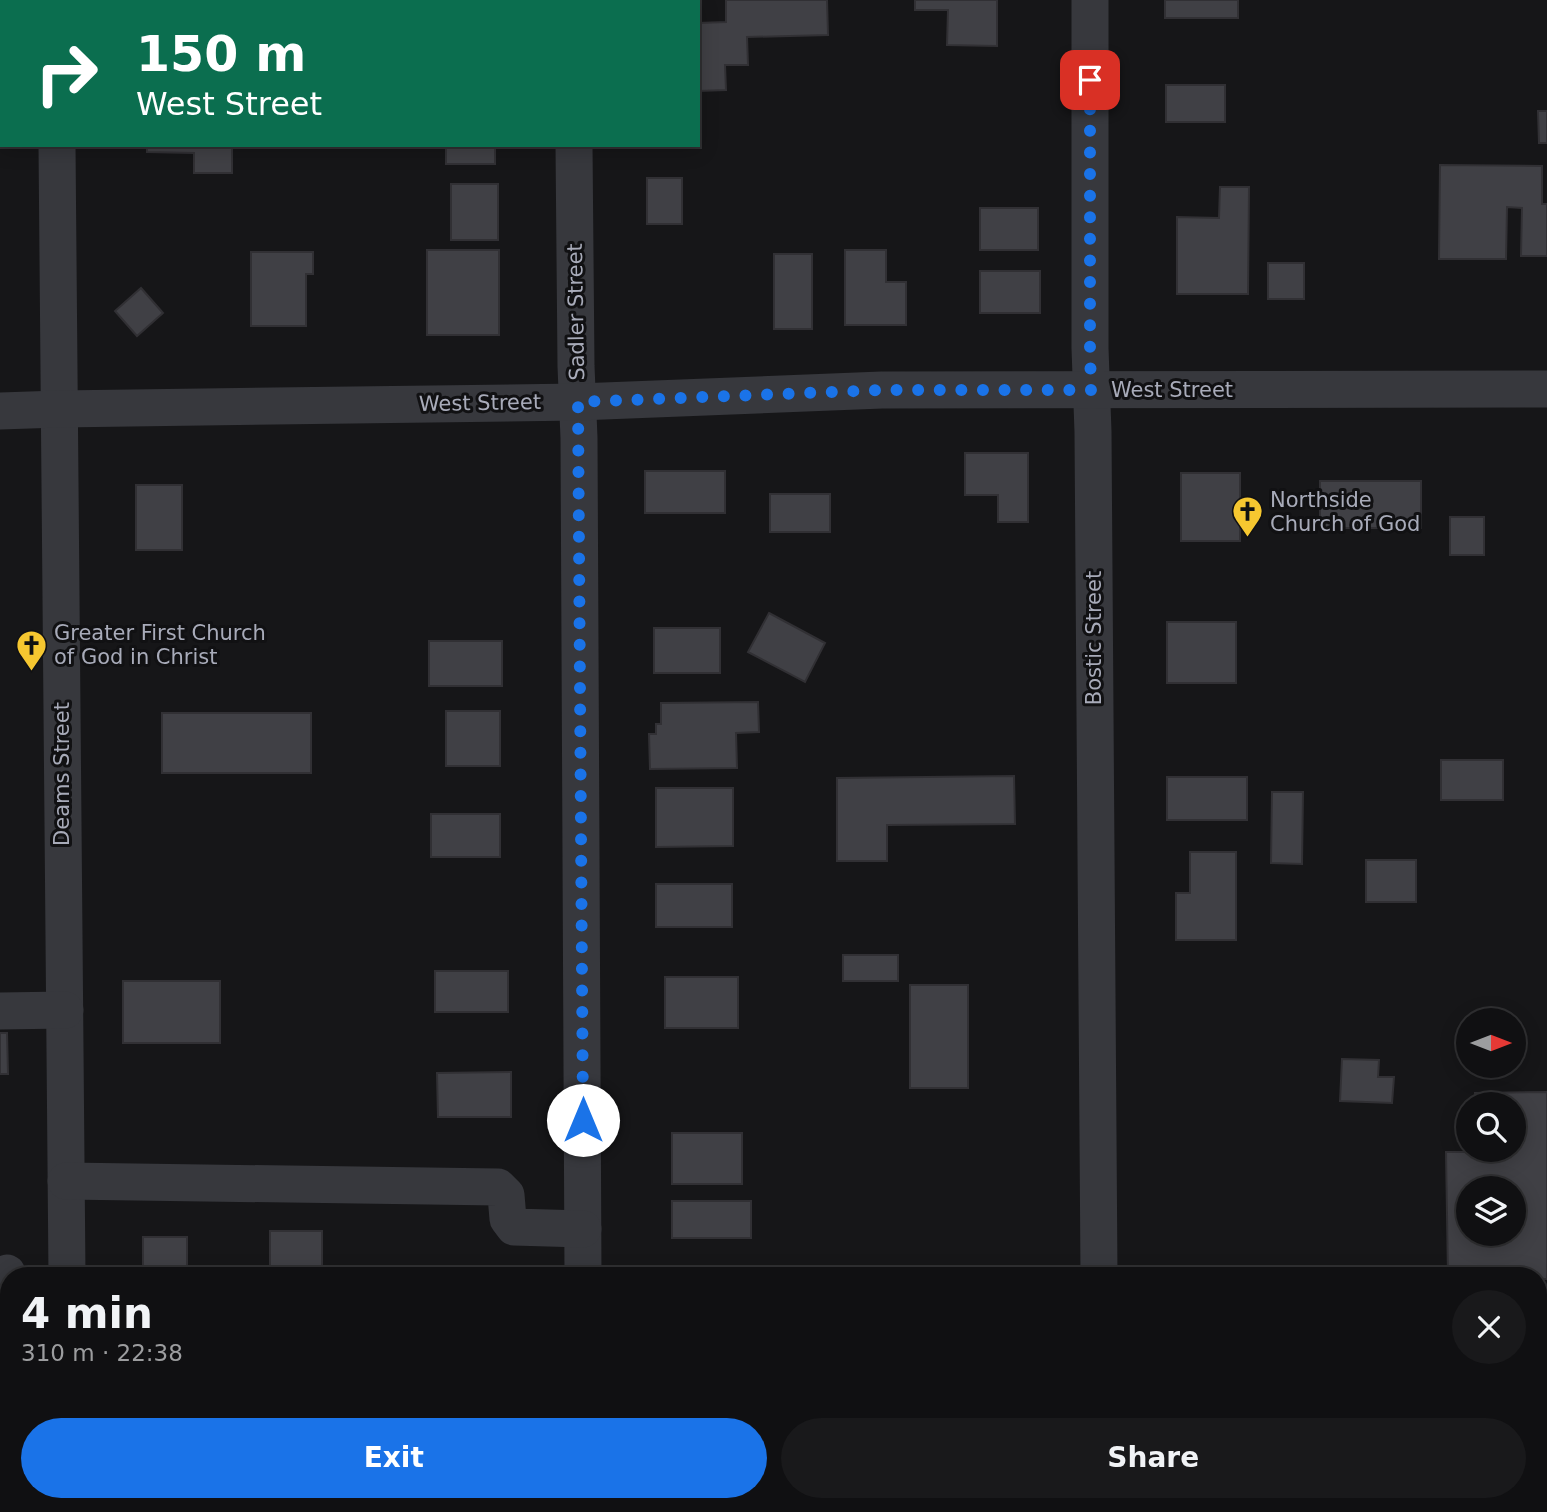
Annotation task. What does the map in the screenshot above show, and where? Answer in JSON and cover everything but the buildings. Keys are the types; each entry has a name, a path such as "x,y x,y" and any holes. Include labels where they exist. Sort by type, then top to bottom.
{"street":[{"name":"Bostic Street","path":"1090,0 1090,348 1099,1267"},
{"name":"Deams Street","path":"57,147 66,1267"},
{"name":"Sadler Street","path":"574,147 583,1267"},
{"name":"West Street","path":"0,411 578,402 882,390 1547,389"},
{"path":"0,1011 65,1010"},
{"path":"66,1181 498,1187 506,1195 508,1219 514,1227 583,1229"}],"place":[{"name":"Northside Church of God","path":"1247,539"},
{"name":"Greater First Church of God in Christ","path":"31,672"}],"route":[{"path":"583,1120 578,402 882,390 1091,390 1090,80"}]}
